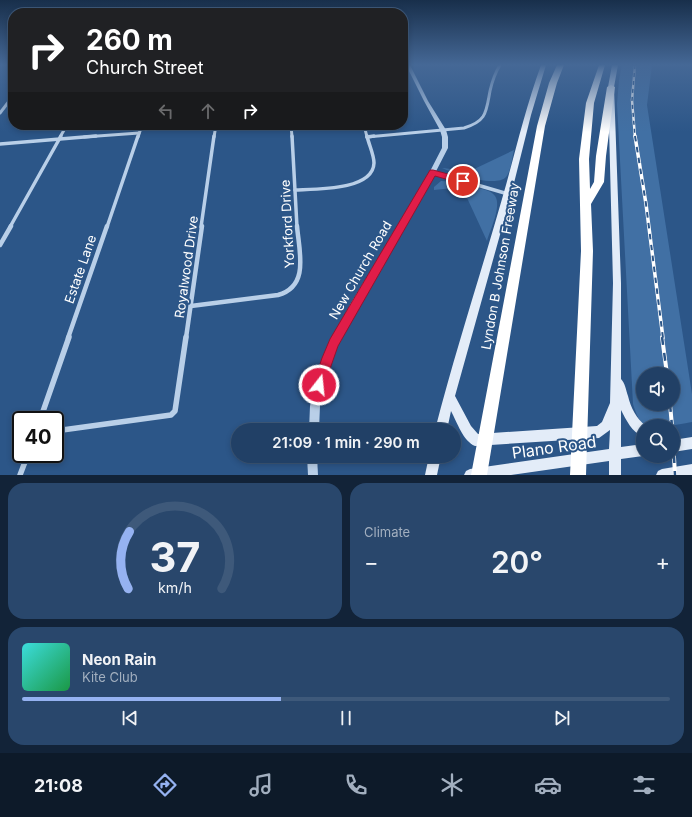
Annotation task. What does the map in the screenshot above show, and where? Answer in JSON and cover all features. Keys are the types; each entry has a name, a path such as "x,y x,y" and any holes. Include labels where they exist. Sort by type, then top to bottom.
{"highway":[{"name":"Lyndon B Johnson Freeway","path":"479,475 541,126 552,87"},
{"path":"578,475 586,283 586,203 584,159 590,103 595,87"},
{"path":"586,203 599,182 601,156 611,87"}],"main road":[{"path":"443,423 464,339 508,194 535,87"},
{"path":"611,87 617,283 614,475"},
{"path":"615,369 627,412 636,423"},
{"path":"449,396 467,430 475,440 599,432 606,426 616,400"},
{"path":"680,445 692,443"},
{"name":"Plano Road","path":"470,475 636,451"},
{"path":"431,475 434,463"},
{"path":"662,475 692,470"}],"street":[{"path":"419,87 443,130"},
{"path":"367,137 464,128 479,123 486,114 492,87"},
{"path":"0,113 8,103"},
{"path":"0,244 64,130"},
{"name":"Estate Lane","path":"43,411 140,130"},
{"name":"Royalwood Drive","path":"64,430 164,417 171,415 175,411 215,130"},
{"name":"Yorkford Drive","path":"191,306 278,295 286,293 294,288 299,282 300,272 291,130"},
{"path":"295,190 346,186 360,183 370,177 374,168 374,163 365,130"},
{"name":"New Church Road","path":"314,423 315,406 321,376 334,343 433,172 445,148 445,137 443,130"},
{"path":"0,144 139,133"},
{"path":"433,172 508,194"},
{"path":"20,475 25,463"},
{"path":"312,463 312,475"}],"shaded area":[{"path":"618,87 649,87 647,105 692,394 692,422 680,424 680,419 639,419 633,404 617,104"},
{"path":"514,150 509,171 506,177 501,180 485,181 475,179 442,168 470,171"},
{"path":"441,181 458,183 483,189 491,192 495,196 497,206 495,218 487,241 462,187 434,190 434,187"}],"railway":[{"path":"633,87 632,100 635,137"},
{"path":"635,136 646,204 663,338"},
{"path":"662,337 666,367"},
{"path":"671,411 671,419"},
{"path":"674,463 675,475"}],"route":[{"path":"319,385 327,358 334,343 354,306 433,172 463,181"}]}
